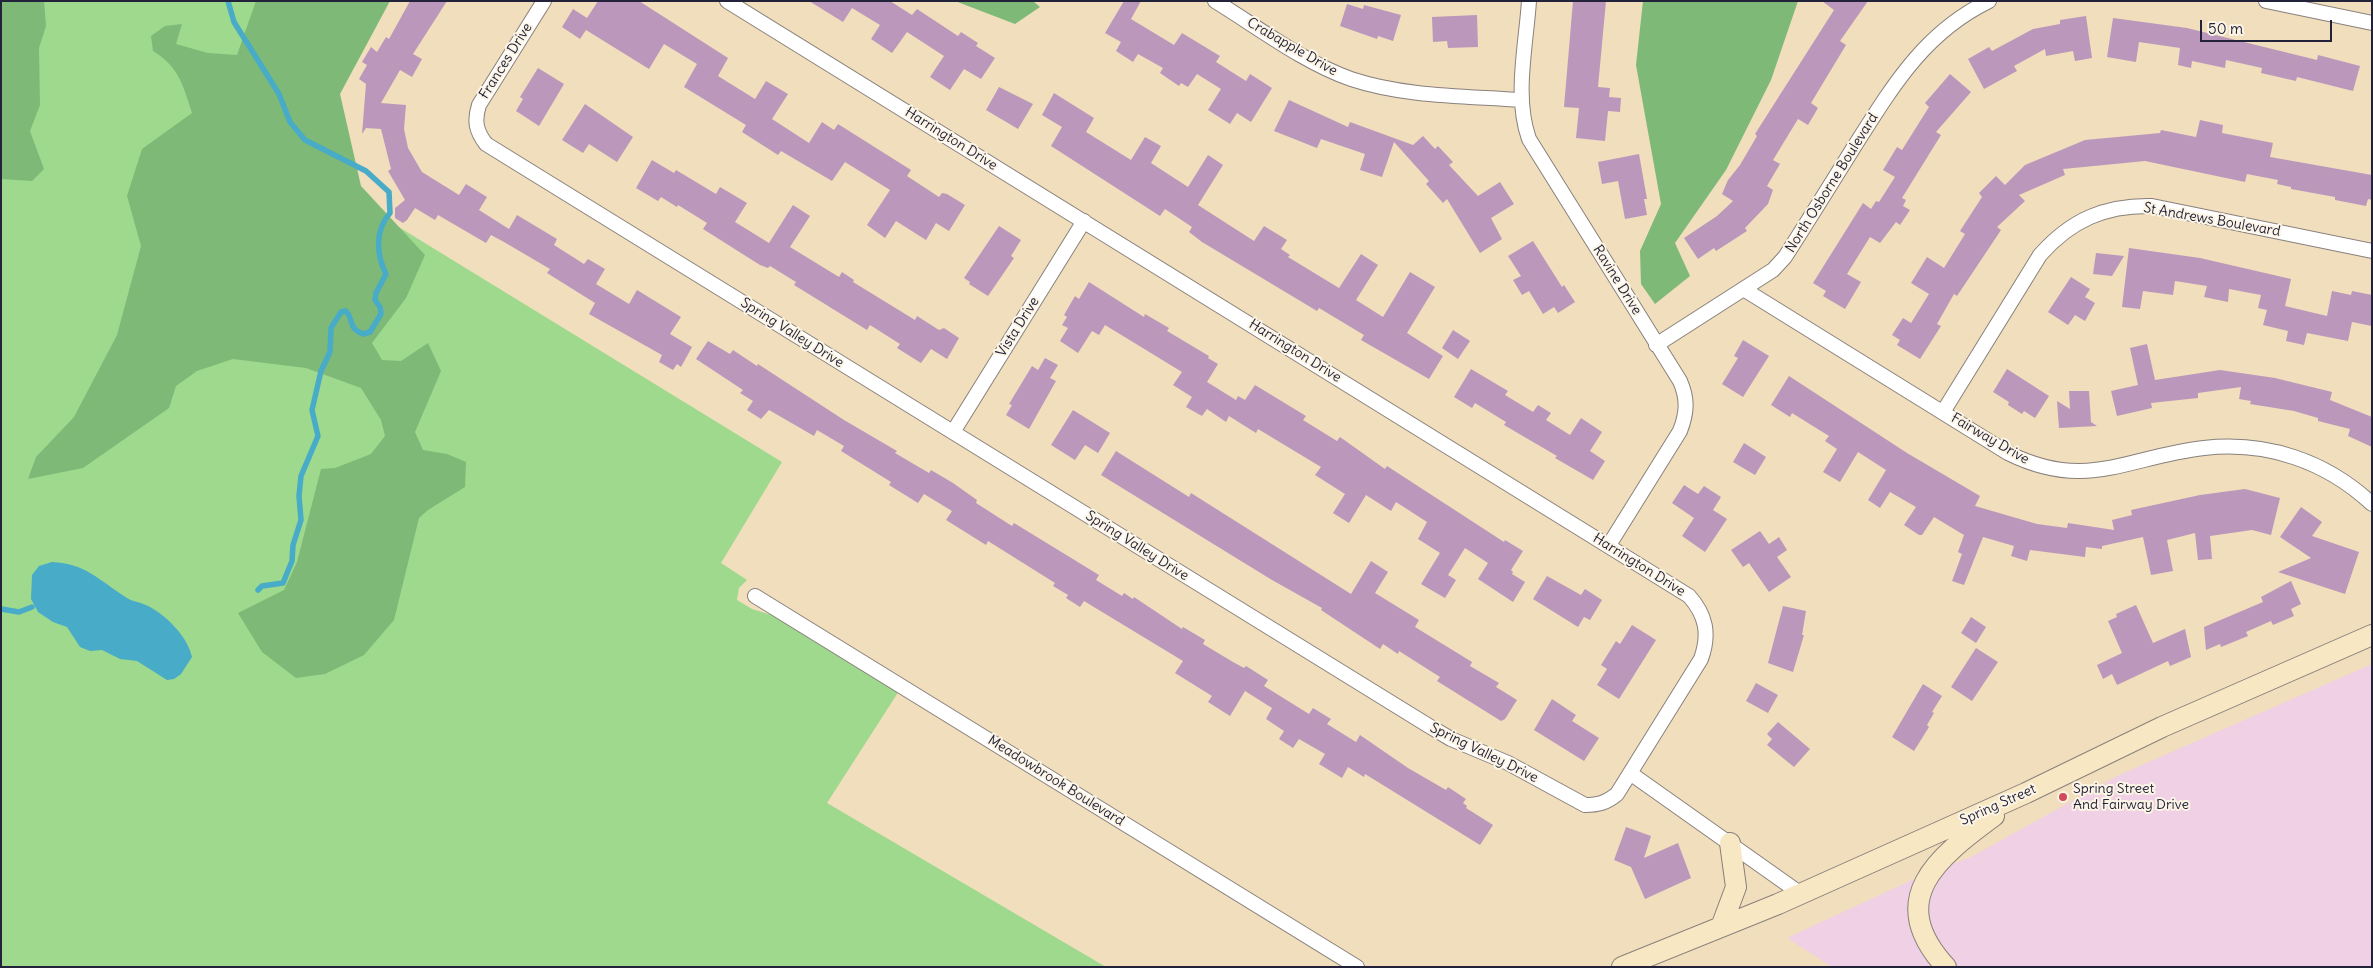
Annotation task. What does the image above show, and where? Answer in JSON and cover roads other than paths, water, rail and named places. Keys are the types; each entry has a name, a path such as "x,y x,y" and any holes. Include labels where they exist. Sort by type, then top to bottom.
{"main road":[{"name":"Spring Street","path":"1622,967 1801,894 2026,793 2162,727 2372,635"},
{"path":"1946,967 1936,955 1921,929 1917,913 1918,896 1941,860 1967,837 2026,793"},
{"path":"1721,927 1736,887 1730,843"}],"street":[{"name":"Frances Drive","path":"476,124 479,105 544,1"},
{"name":"Harrington Drive","path":"728,1 1689,596 1701,612 1706,632 1706,646 1701,658 1630,773"},
{"name":"Crabapple Drive","path":"1215,1 1306,57 1351,79 1391,89 1521,100"},
{"name":"Ravine Drive","path":"1529,1 1521,100 1523,121 1529,139 1684,392 1685,417 1680,431 1609,545"},
{"name":"North Osborne Boulevard","path":"1656,345 1745,290 1773,270 1785,257 1898,77 1945,29 1989,1"},
{"path":"2266,1 2372,23"},
{"name":"Spring Valley Drive","path":"476,124 486,144 1451,739 1531,774 1585,805 1596,805 1608,801 1617,794 1630,773"},
{"name":"St Andrews Boulevard","path":"1943,412 2040,255 2060,234 2090,216 2110,209 2152,206 2372,251"},
{"name":"Vista Drive","path":"953,432 1084,221"},
{"name":"Fairway Drive","path":"1745,290 2008,453 2029,463 2051,470 2097,471 2204,448 2258,448 2292,456 2326,470 2356,489 2372,504"},
{"name":"Meadowbrook Boulevard","path":"755,596 1357,967"},
{"path":"1630,773 1801,894"}],"water":[{"path":"52,562 64,563 83,569 129,599 155,610 169,621 181,634 190,649 192,657 181,674 174,679 167,680 137,661 120,659 102,650 90,651 80,647 67,627 53,622 38,612 31,599 32,575 39,566"}],"waterway":[{"path":"228,1 234,22 279,94 290,122 305,140 366,171 389,192 390,213 382,227 379,242 380,258 386,274 376,293 375,300 380,307 381,314 370,332 363,334 355,329 346,311 341,312 331,328 330,352 321,371 312,410 318,436 301,476 299,496 301,520 293,545 292,561 283,583 262,586 258,590"},
{"path":"1,609 19,612 32,607"}],"place":[{"name":"Spring Street And Fairway Drive","path":"2063,797"}]}
